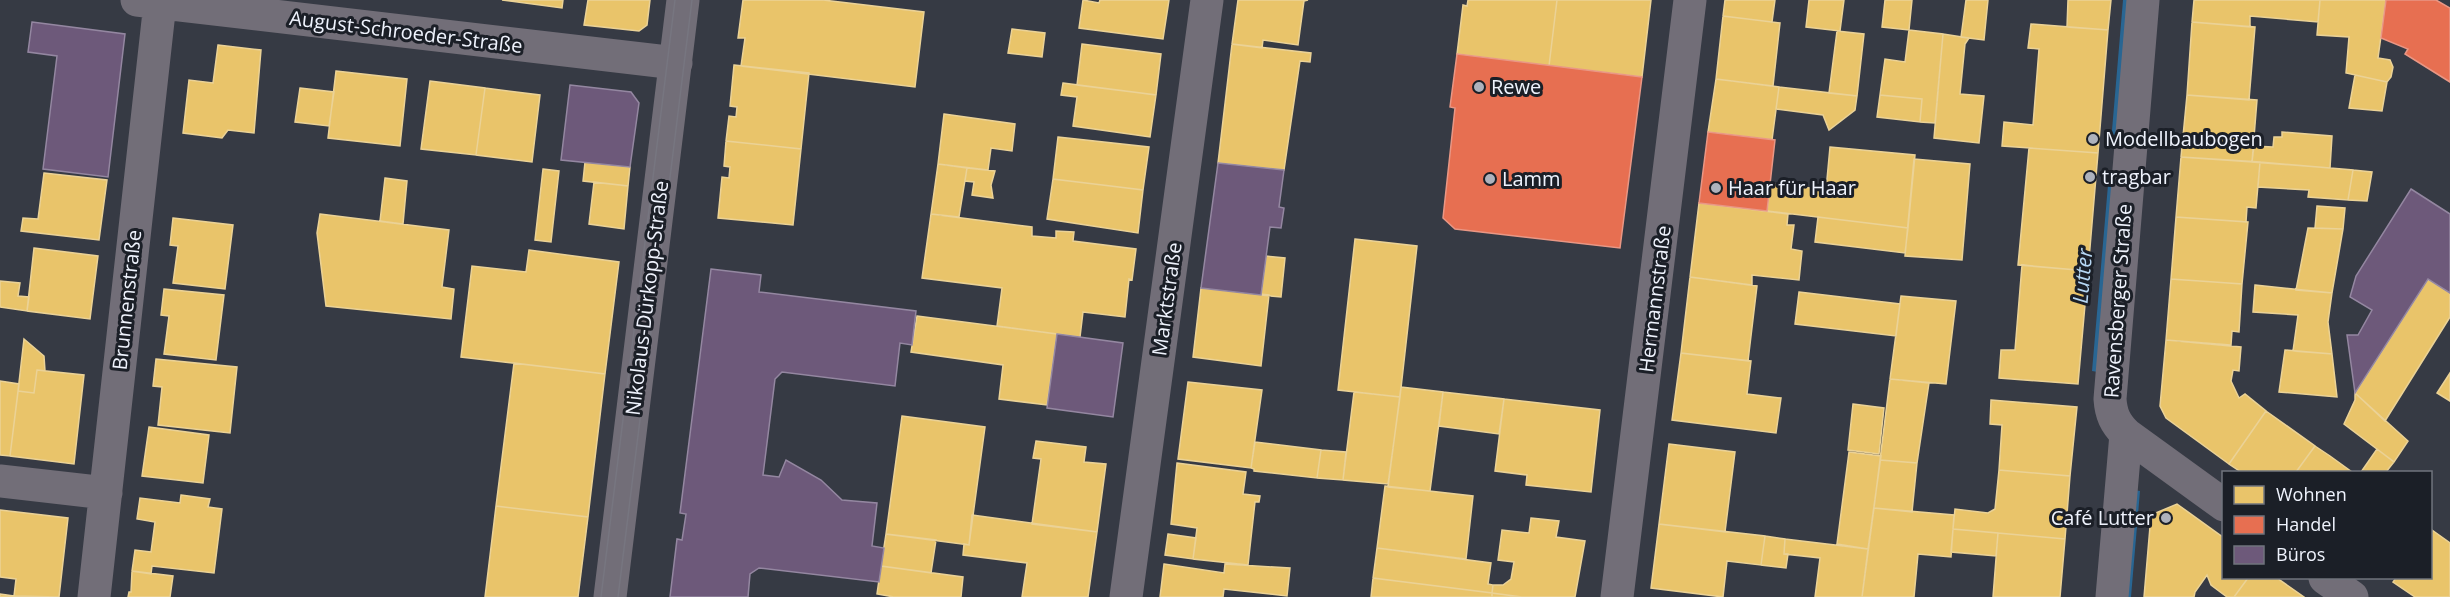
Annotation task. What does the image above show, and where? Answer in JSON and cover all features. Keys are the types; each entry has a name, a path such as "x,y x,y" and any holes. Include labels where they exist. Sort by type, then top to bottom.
{"street":[{"name":"Nikolaus-Dürkopp-Straße","path":"610,597 683,0"},
{"name":"Marktstraße","path":"1126,597 1207,0"},
{"name":"Hermannstraße","path":"1617,597 1690,0"},
{"name":"Ravensberger Straße","path":"2126,434 2116,424 2111,411 2110,399 2143,0"},
{"name":"August-Schroeder-Straße","path":"149,1 206,4 676,63"},
{"name":"Brunnenstraße","path":"94,597 152,75 149,1"},
{"path":"2126,434 2222,504"},
{"path":"2112,597 2126,434"},
{"path":"0,481 106,493"},
{"path":"2326,579 2352,597"}],"water":[{"path":"2123,0 2130,0 2118,142 2111,142"},
{"path":"2108,185 2115,185 2098,372 2092,371"},
{"path":"2134,490 2140,491 2131,597 2125,597"}],"building: Wohnen":[{"path":"502,0 563,0 562,8"},
{"path":"588,0 650,0 647,25 639,31 584,25"},
{"path":"743,0 823,0 924,12 915,87 741,66 745,38 738,38"},
{"path":"1083,0 1099,3 1100,0 1169,0 1163,39 1079,28"},
{"path":"1238,0 1308,0 1304,1 1298,45 1263,40 1262,48 1232,44"},
{"path":"1468,0 1557,0 1549,66 1457,54 1463,5 1467,6"},
{"path":"1557,0 1651,0 1642,77 1549,66"},
{"path":"1725,0 1775,0 1772,22 1723,16"},
{"path":"1809,0 1844,0 1840,31 1806,27"},
{"path":"1885,0 1912,0 1909,30 1882,27"},
{"path":"1966,0 1988,0 1984,40 1961,37"},
{"path":"2068,0 2111,0 2108,30 2067,27"},
{"path":"2194,0 2320,0 2318,22 2250,16 2250,27 2192,22"},
{"path":"2320,0 2386,0 2378,58 2390,60 2393,67 2391,77 2387,82 2346,73 2349,37 2317,35"},
{"path":"1723,16 1780,23 1773,86 1716,79"},
{"path":"2192,22 2255,27 2249,100 2187,95"},
{"path":"2031,24 2108,30 2098,153 2002,146 2004,122 2033,125 2039,49 2028,48"},
{"path":"1012,29 1045,33 1042,57 1008,53"},
{"path":"1909,30 1943,34 1935,123 1920,122 1922,99 1880,95 1885,59 1905,62"},
{"path":"1837,31 1864,34 1857,96 1829,93"},
{"path":"1943,34 1969,38 1965,44 1960,94 1984,96 1979,143 1934,138"},
{"path":"1082,44 1161,54 1156,95 1077,85"},
{"path":"1232,44 1311,53 1310,62 1300,61 1284,170 1218,163"},
{"path":"218,45 261,50 254,133 228,130 222,138 183,133 189,80 213,83"},
{"path":"734,65 809,73 801,149 726,141 729,116 736,117 737,107 730,106"},
{"path":"336,71 407,79 400,146 328,138"},
{"path":"2355,75 2387,82 2382,111 2349,108"},
{"path":"1716,79 1779,87 1772,140 1708,132"},
{"path":"430,81 485,88 476,155 421,149"},
{"path":"1063,83 1156,95 1150,137 1073,126 1077,97 1061,95"},
{"path":"1779,87 1857,96 1855,110 1829,130 1823,115 1776,109"},
{"path":"300,88 334,92 329,126 295,122"},
{"path":"485,88 540,95 532,162 476,155"},
{"path":"1880,95 1922,99 1920,122 1877,117"},
{"path":"2187,95 2257,100 2252,162 2181,157"},
{"path":"944,114 1015,124 1012,151 991,148 988,170 938,164"},
{"path":"2282,132 2332,136 2330,168 2252,162 2254,146 2273,147 2274,137 2282,137"},
{"path":"1058,137 1149,147 1143,190 1053,179"},
{"path":"726,141 801,149 793,225 718,218 722,177 729,178 730,167 724,166"},
{"path":"1830,147 1915,155 1908,228 1767,211 1770,183 1826,190"},
{"path":"2029,148 2098,153 2088,271 2018,265"},
{"path":"2181,157 2260,162 2256,208 2247,207 2246,222 2176,217"},
{"path":"1914,159 1970,164 1962,260 1905,256"},
{"path":"585,162 630,167 628,186 583,181"},
{"path":"2260,162 2353,170 2348,200 2308,197 2309,190 2258,187"},
{"path":"938,164 967,168 959,217 931,214"},
{"path":"967,168 995,171 991,185 993,198 972,195 974,182 965,181"},
{"path":"543,169 559,171 551,242 535,240"},
{"path":"2353,170 2372,172 2367,201 2348,200"},
{"path":"44,173 107,180 99,240 21,231 23,218 38,219"},
{"path":"385,178 407,181 403,224 380,221"},
{"path":"1053,179 1143,190 1138,233 1047,219"},
{"path":"594,182 628,186 624,229 589,224"},
{"path":"1699,203 1788,214 1787,225 1794,225 1791,249 1802,251 1799,280 1752,275 1752,285 1690,277"},
{"path":"2317,206 2345,208 2343,229 2315,228"},
{"path":"320,214 449,230 442,287 454,289 451,319 326,306 317,233"},
{"path":"931,214 1032,227 1032,236 1056,238 1056,231 1074,232 1073,241 1136,249 1132,280 1129,279 1125,317 1083,312 1080,337 997,326 1002,288 922,278"},
{"path":"1818,217 1908,228 1905,253 1815,242"},
{"path":"2176,217 2248,222 2242,284 2171,279"},
{"path":"173,218 233,225 225,289 173,283 178,246 170,245"},
{"path":"2308,228 2343,229 2332,293 2296,290"},
{"path":"1355,239 1417,246 1400,397 1338,390"},
{"path":"34,248 98,256 90,319 27,311"},
{"path":"529,250 619,262 605,374 461,357 472,266 526,272"},
{"path":"1266,256 1285,258 1281,297 1261,295"},
{"path":"2022,265 2088,271 2078,384 1999,378 2001,350 2015,350"},
{"path":"1690,277 1757,286 1748,361 1681,353"},
{"path":"2171,279 2242,284 2239,332 2232,331 2231,345 2166,340"},
{"path":"2428,279 2450,293 2450,317 2385,421 2355,393"},
{"path":"0,281 20,283 18,296 29,297 27,311 0,307"},
{"path":"2255,285 2332,293 2328,322 2332,354 2293,351 2298,315 2253,312"},
{"path":"1201,288 1269,295 1261,366 1193,357"},
{"path":"164,289 224,295 216,360 164,354 169,316 161,315"},
{"path":"1799,292 1900,304 1896,336 1795,324"},
{"path":"1901,296 1956,301 1946,384 1890,379"},
{"path":"917,316 1057,334 1047,405 999,399 1003,365 911,352"},
{"path":"24,339 44,356 45,371 37,370 34,393 18,391"},
{"path":"2166,340 2241,347 2239,371 2233,370 2231,381 2239,398 2245,394 2266,411 2229,464 2166,418 2160,406"},
{"path":"2285,350 2332,354 2337,397 2279,392"},
{"path":"1681,353 1751,361 1747,394 1781,398 1776,433 1672,420"},
{"path":"156,359 237,367 230,433 158,425 162,387 153,386"},
{"path":"514,363 605,374 588,517 496,506"},
{"path":"37,370 84,375 74,464 10,456 18,391 34,393"},
{"path":"2450,373 2450,401 2437,393"},
{"path":"1890,379 1929,383 1917,463 1880,460"},
{"path":"0,381 19,384 10,456 0,455"},
{"path":"1188,382 1262,390 1251,468 1178,459"},
{"path":"1401,387 1443,392 1430,491 1388,487"},
{"path":"1354,392 1400,397 1388,484 1343,480"},
{"path":"1443,392 1504,399 1499,434 1439,426"},
{"path":"2355,393 2408,441 2394,462 2344,424 2355,400"},
{"path":"1504,399 1600,410 1591,492 1526,485 1527,475 1495,471"},
{"path":"1991,400 2077,407 2070,476 1999,470 2002,425 1990,424"},
{"path":"1853,404 1884,408 1879,454 1848,450"},
{"path":"2266,411 2315,446 2297,471 2240,471 2229,464"},
{"path":"902,416 985,427 969,545 886,534"},
{"path":"149,427 209,435 203,483 142,476"},
{"path":"1036,441 1086,447 1084,462 1106,464 1097,532 1032,524 1041,459 1033,458"},
{"path":"1255,442 1321,450 1317,478 1254,471 1251,468"},
{"path":"1669,444 1735,452 1725,532 1659,524"},
{"path":"2315,446 2351,471 2297,471"},
{"path":"2377,449 2394,462 2387,471 2362,471"},
{"path":"1321,450 1346,452 1343,480 1317,478"},
{"path":"1849,452 1881,456 1868,549 1837,544"},
{"path":"1880,460 1917,463 1912,512 1874,508"},
{"path":"1177,463 1246,472 1243,494 1260,496 1259,502 1255,502 1248,565 1193,559 1197,528 1171,524"},
{"path":"1999,470 2070,476 2065,539 1953,529 1955,509 1988,513 1995,509"},
{"path":"1385,486 1473,496 1466,559 1377,548"},
{"path":"181,495 210,499 208,507 222,509 214,573 152,566 151,574 132,571 135,550 151,552 155,522 137,519 140,498 180,503"},
{"path":"2177,504 2222,537 2222,579 2247,579 2234,597 2227,597 2211,585 2207,575 2194,597 2144,597 2151,515"},
{"path":"496,506 588,517 578,597 485,597"},
{"path":"1874,508 1954,515 1951,557 1918,554 1914,597 1862,597"},
{"path":"0,510 68,518 59,597 14,596 16,579 0,577"},
{"path":"972,515 1097,532 1088,597 1022,597 1027,563 963,555 964,544 969,545"},
{"path":"1531,518 1559,521 1556,537 1585,541 1575,597 1522,597 1492,593 1493,585 1503,585 1511,579 1514,562 1498,560 1502,530 1529,533"},
{"path":"1659,524 1765,536 1761,565 1727,561 1723,597 1651,588"},
{"path":"1953,529 1998,533 1996,556 1951,552"},
{"path":"2432,530 2450,543 2450,597 2415,597 2393,582 2395,579 2432,579"},
{"path":"1998,533 2065,539 2060,597 1993,597"},
{"path":"886,534 936,540 931,573 881,566"},
{"path":"1168,534 1196,538 1193,559 1165,555"},
{"path":"1765,536 1785,539 1784,554 1788,554 1786,568 1761,565"},
{"path":"1785,539 1868,549 1862,597 1815,597 1820,558 1784,554"},
{"path":"1377,548 1491,563 1488,584 1493,585 1492,593 1373,578"},
{"path":"1164,564 1224,573 1225,564 1290,568 1287,596 1224,589 1223,597 1160,597"},
{"path":"881,566 963,577 961,597 894,597 877,594"},
{"path":"132,571 173,576 170,597 128,597 131,592"},
{"path":"1373,578 1492,593 1492,597 1371,597"},
{"path":"2247,579 2278,579 2304,597 2234,597"},
{"path":"1492,593 1522,597 1492,597"},
{"path":"0,594 14,596 24,597 0,597"}],"building: Handel":[{"path":"2386,0 2436,0 2450,8 2450,82 2405,54 2408,49 2381,38"},
{"path":"1457,54 1642,77 1620,248 1455,229 1443,218 1455,108 1450,107"},
{"path":"1708,132 1775,140 1767,211 1699,203"}],"building: Büros":[{"path":"32,22 125,34 108,177 43,169 57,56 28,52"},
{"path":"570,85 631,92 639,103 630,167 561,160"},
{"path":"1218,163 1284,170 1279,207 1284,208 1281,228 1270,227 1261,295 1201,288"},
{"path":"2411,189 2450,214 2450,293 2428,279 2355,393 2347,335 2358,335 2372,310 2350,297 2356,276"},
{"path":"711,269 761,275 759,292 916,311 912,345 900,343 895,386 782,372 775,379 763,475 779,477 786,460 821,480 842,500 877,503 872,546 884,548 879,582 759,568 750,574 748,597 670,597 677,539 682,540 686,514 680,513"},
{"path":"1057,334 1123,343 1113,417 1047,408"}],"tram line":[{"path":"601,597 675,0"},
{"path":"618,597 692,0"}],"place":[{"name":"Rewe","path":"1479,87"},
{"name":"Modellbaubogen","path":"2093,139"},
{"name":"tragbar","path":"2090,177"},
{"name":"Lamm","path":"1490,179"},
{"name":"Haar für Haar","path":"1716,188"},
{"name":"Café Lutter","path":"2166,518"}],"water label":[{"name":"Lutter","path":"2083,276"}]}
